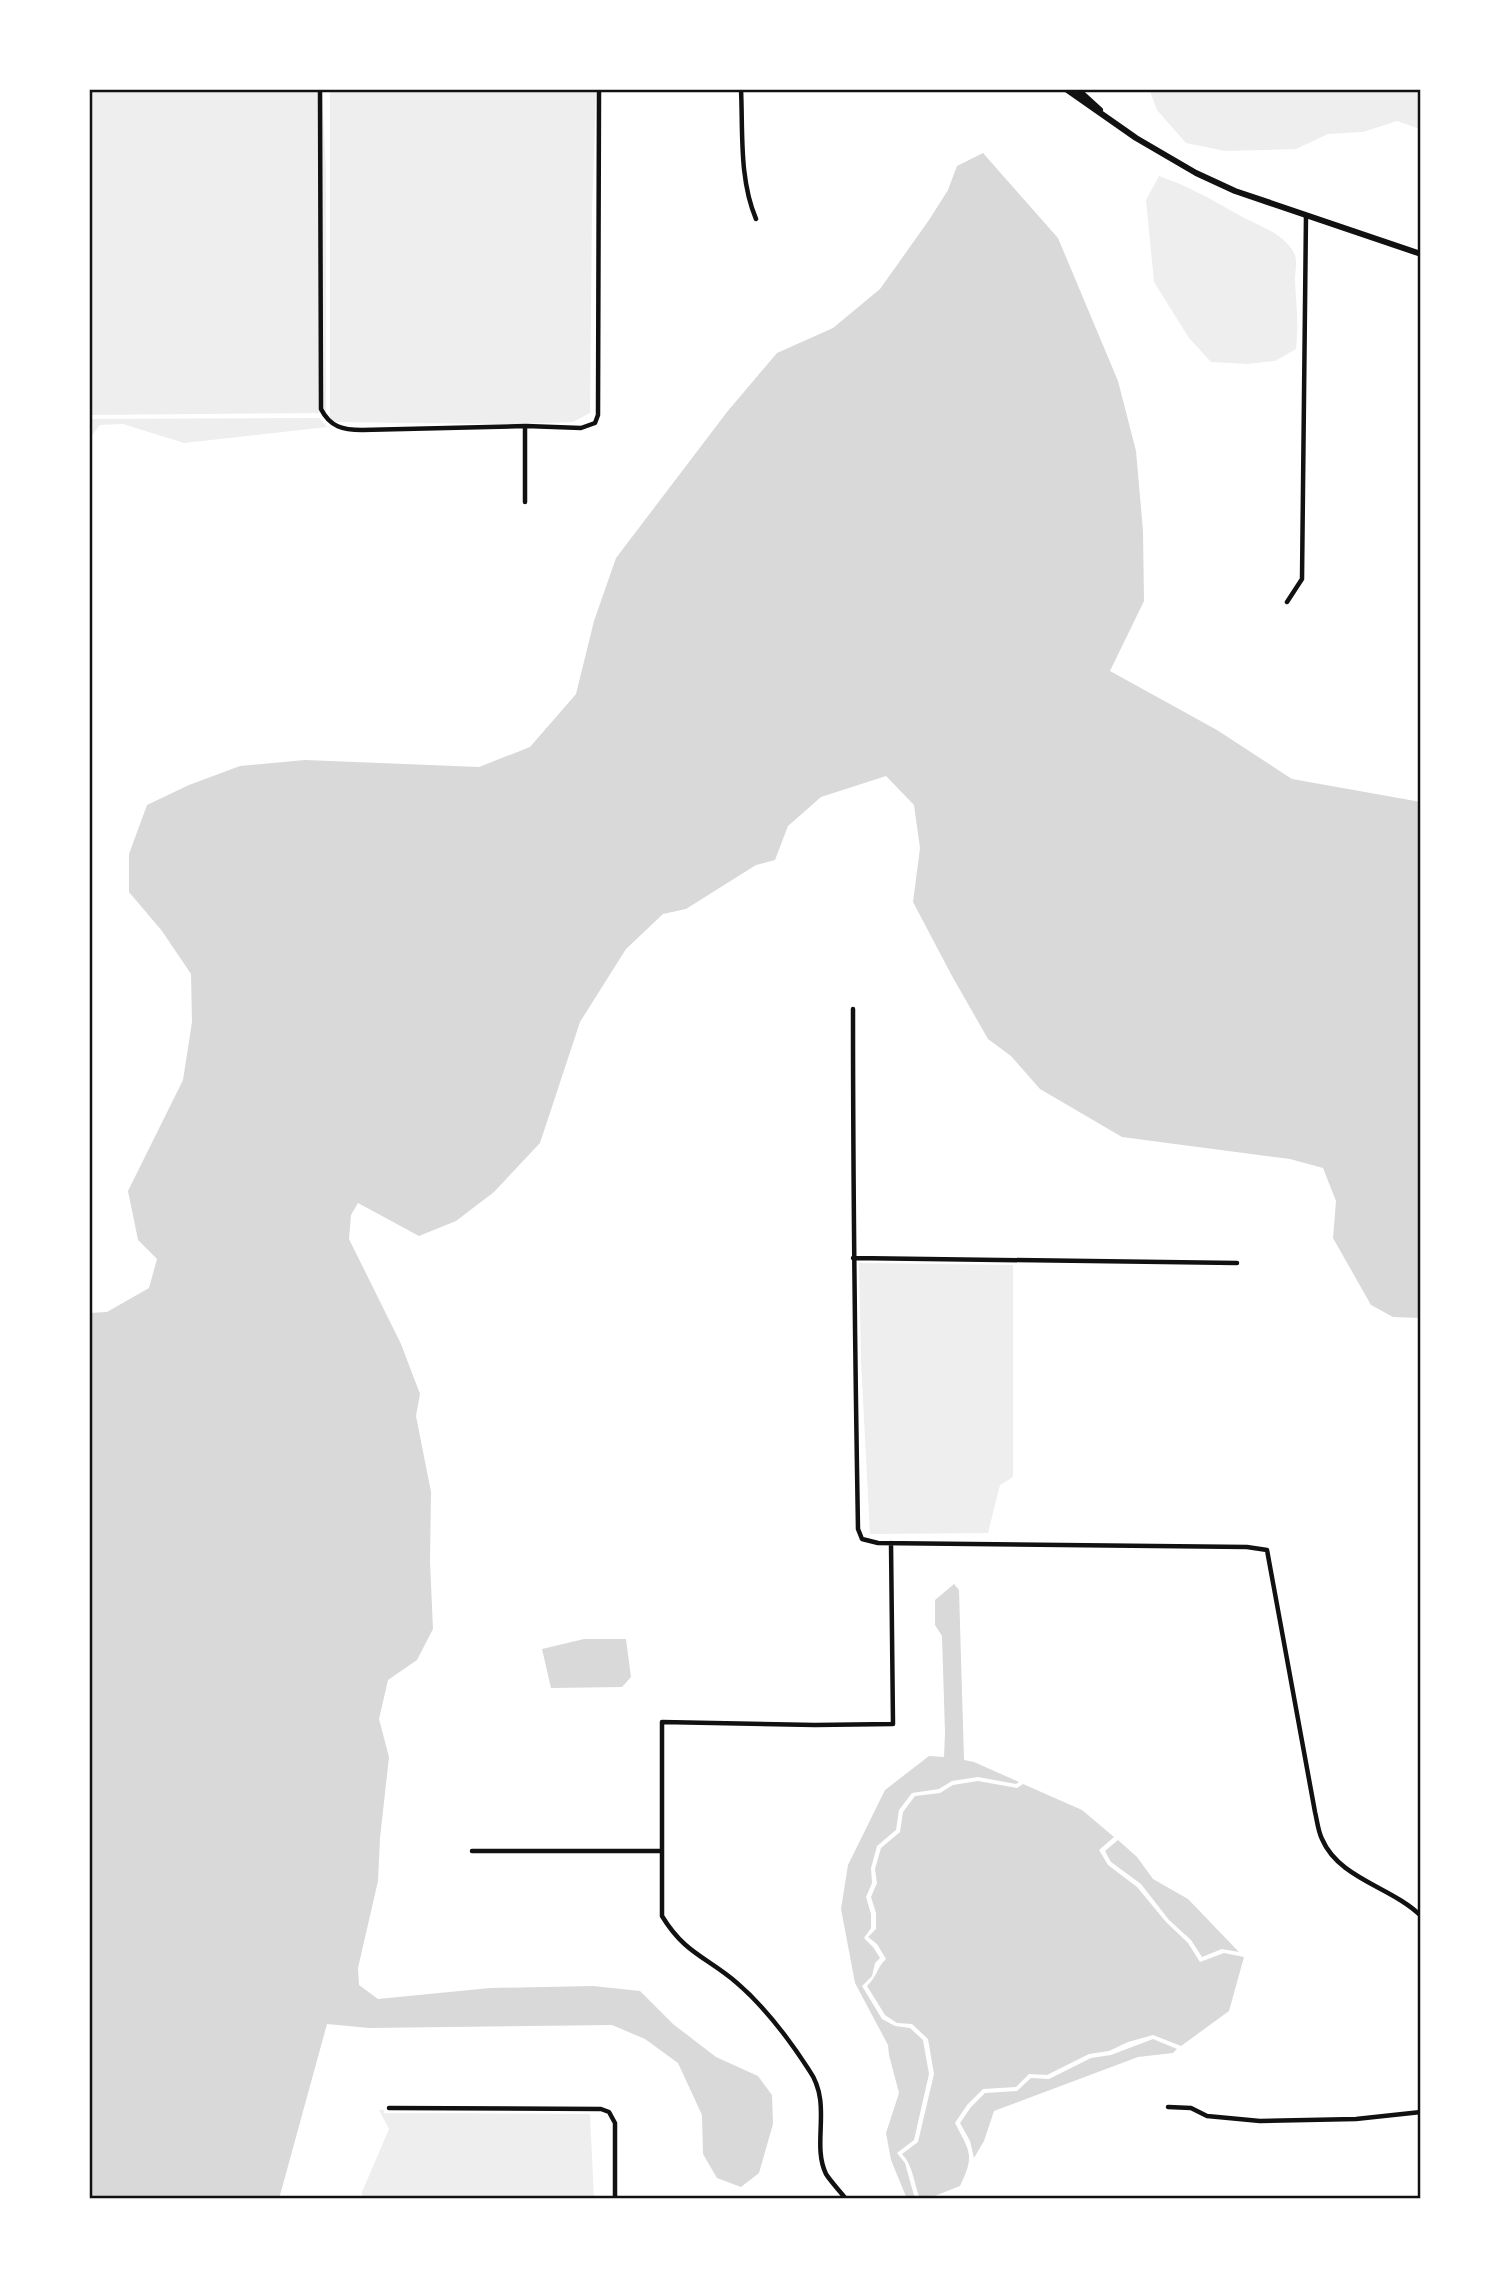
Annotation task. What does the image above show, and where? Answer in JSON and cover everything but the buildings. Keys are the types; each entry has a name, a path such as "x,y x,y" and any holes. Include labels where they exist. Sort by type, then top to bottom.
{"main road":[{"path":"1066,89 1114,123 1196,173 1235,191 1421,254"},
{"path":"1077,89 1114,123"}],"street":[{"path":"320,89 321,409 333,425 346,430 581,428 595,424 598,415 599,89"},
{"path":"741,89 745,181 748,202 756,219"},
{"path":"1287,602 1301,579 1306,214"},
{"path":"525,427 525,502"},
{"path":"853,1009 853,1258 858,1529 862,1539 891,1543 1247,1547 1267,1550 1321,1839 1334,1857 1351,1872 1408,1903 1421,1916"},
{"path":"853,1258 1237,1263"},
{"path":"846,2199 826,2173 820,2147 823,2106 811,2072 757,2001 735,1981 690,1951 673,1935 662,1916 662,1722 814,1726 893,1724 891,1543"},
{"path":"472,1851 662,1850"},
{"path":"1168,2107 1191,2108 1207,2116 1260,2120 1356,2119 1421,2112"},
{"path":"389,2108 601,2109 609,2112 615,2123 615,2199"}],"shaded area":[{"path":"89,89 322,89 326,172 326,413 89,415"},
{"path":"330,89 596,89 590,413 573,422 518,424 330,422"},
{"path":"1149,89 1421,89 1421,127 1397,121 1363,132 1328,134 1296,149 1225,151 1186,143 1157,110"},
{"path":"983,153 1058,238 1118,381 1136,451 1143,531 1144,601 1110,671 1217,730 1292,779 1421,802 1421,1318 1393,1317 1371,1305 1333,1238 1336,1201 1323,1168 1290,1159 1122,1137 1040,1089 1011,1056 988,1039 913,902 920,848 914,805 886,776 821,797 788,826 775,860 756,865 686,909 663,914 626,949 580,1022 540,1143 494,1192 456,1221 419,1236 358,1203 351,1215 349,1239 401,1344 420,1394 416,1416 431,1492 433,1629 417,1660 388,1680 379,1719 389,1757 378,1881 358,1968 359,1985 378,1999 490,1988 593,1986 640,1991 673,2024 716,2057 758,2076 772,2095 773,2124 759,2173 741,2187 717,2178 703,2154 702,2115 678,2063 645,2039 612,2025 369,2028 327,2024 279,2199 89,2199 89,1315 107,1312 149,1288 157,1259 138,1240 128,1191 183,1080 192,1022 191,974 162,931 129,892 129,854 147,805 189,785 240,766 305,760 479,767 530,747 576,694 594,621 616,558 727,412 777,353 833,328 880,289 948,190 957,166"},
{"path":"1159,176 1199,193 1268,230 1289,246 1296,262 1296,349 1275,361 1247,364 1211,362 1189,338 1154,282 1146,200"},
{"path":"319,418 327,427 184,443 123,424 100,425 89,439 89,419"},
{"path":"859,1263 1013,1265 1013,1477 1000,1485 988,1533 870,1534"},
{"path":"954,1584 959,1590 964,1760 1019,1782 1016,1784 978,1777 952,1781 939,1789 912,1793 899,1810 896,1830 877,1846 871,1868 872,1883 866,1897 871,1914 871,1928 864,1938 880,1958 875,1963 872,1976 862,1986 882,2019 895,2026 910,2028 923,2040 929,2074 914,2140 897,2153 905,2163 915,2199 907,2199 891,2160 886,2133 899,2093 888,2045 855,1983 841,1909 848,1865 885,1790 929,1756 944,1757 942,1636 935,1625 935,1600"},
{"path":"584,1639 626,1639 631,1677 622,1687 551,1688 542,1649"},
{"path":"978,1781 1017,1788 1023,1784 1082,1810 1114,1837 1099,1850 1108,1865 1137,1887 1166,1922 1188,1943 1200,1962 1224,1953 1244,1957 1229,2011 1181,2046 1153,2035 1109,2051 1089,2054 1047,2075 1029,2074 1016,2087 983,2089 967,2105 955,2123 969,2154 968,2167 960,2186 927,2199 920,2199 911,2169 902,2154 918,2142 934,2074 928,2039 912,2024 897,2023 885,2015 867,1986 886,1959 877,1944 868,1937 876,1929 876,1913 871,1897 877,1883 875,1869 881,1848 900,1832 903,1812 915,1796 940,1793 953,1785"},
{"path":"1118,1840 1137,1857 1153,1879 1188,1899 1239,1952 1222,1949 1202,1957 1191,1940 1169,1920 1141,1884 1111,1862 1105,1851"},
{"path":"1153,2039 1177,2049 1173,2053 1138,2057 994,2111 984,2141 974,2158 970,2141 960,2123 985,2093 1017,2091 1031,2078 1049,2079 1091,2058 1111,2055"},
{"path":"379,2110 384,2110 384,2113 590,2114 594,2199 362,2199 362,2192 389,2129"}]}
